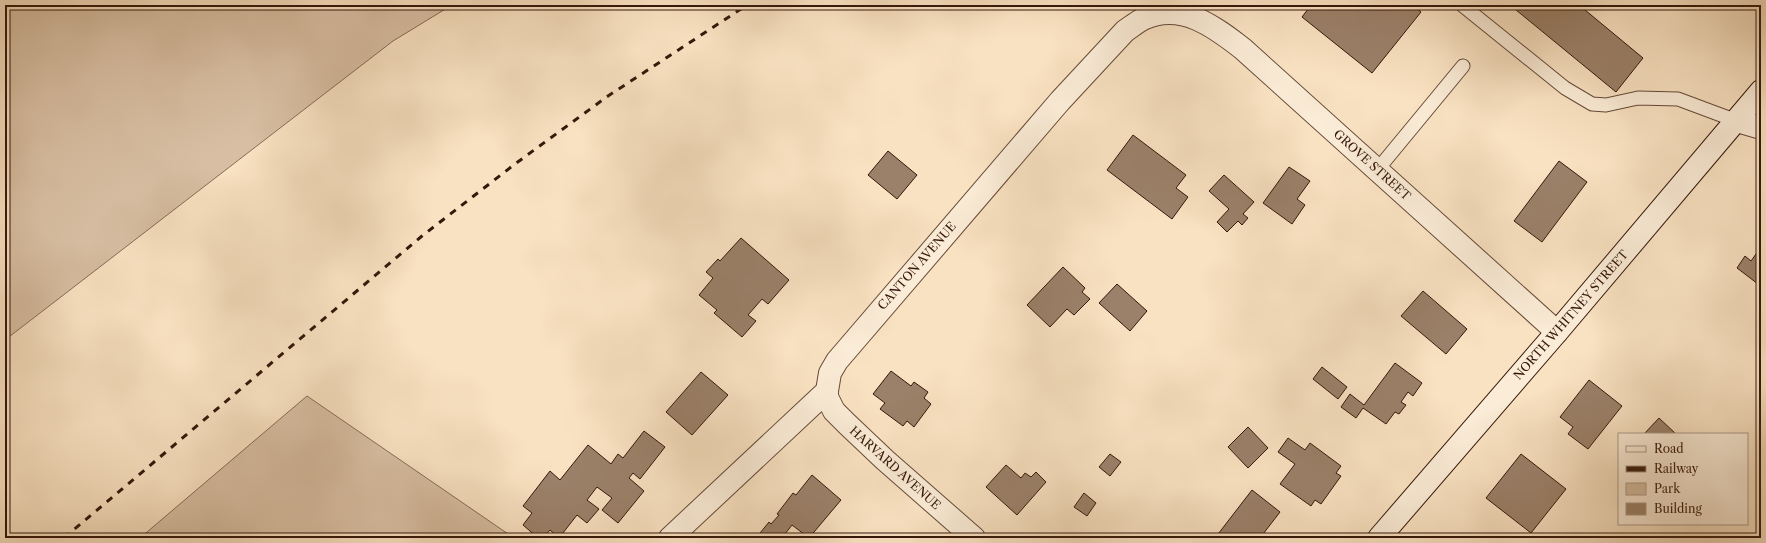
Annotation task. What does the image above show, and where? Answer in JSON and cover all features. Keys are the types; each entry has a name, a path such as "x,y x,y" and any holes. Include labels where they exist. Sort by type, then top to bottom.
{"street":[{"name":"GROVE STREET","path":"1177,13 1192,16 1209,24 1243,49 1378,169 1557,332"},
{"name":"CANTON AVENUE","path":"827,391 830,373 837,360 1060,101 1125,31 1143,19 1154,15 1177,13"},
{"name":"NORTH WHITNEY STREET","path":"1379,538 1557,332 1761,91"},
{"path":"1737,121 1761,128"},
{"path":"670,538 827,391"},
{"name":"HARVARD AVENUE","path":"827,391 827,397 834,411 842,420 884,460 974,538"}],"lane":[{"path":"1462,5 1565,88 1596,106 1638,98 1678,99 1737,121"},
{"path":"1378,169 1463,66"}],"green space":[{"path":"5,5 452,5 393,41 5,340"},
{"path":"307,396 514,538 140,538"}],"building":[{"path":"1311,5 1413,5 1421,12 1372,73 1302,17"},
{"path":"1510,5 1579,5 1643,58 1616,92"},
{"path":"1133,135 1186,175 1176,188 1188,197 1172,219 1107,170"},
{"path":"888,151 917,175 897,199 868,175"},
{"path":"1559,161 1587,182 1542,242 1514,221"},
{"path":"1289,167 1310,181 1297,199 1305,205 1292,224 1263,203"},
{"path":"1224,175 1254,202 1243,214 1248,218 1242,225 1238,221 1227,232 1217,222 1229,209 1209,191"},
{"path":"741,238 789,280 768,304 762,299 748,315 756,321 742,337 714,313 717,310 699,295 713,278 706,272 718,259 720,261"},
{"path":"1761,247 1761,279 1758,284 1737,268 1745,256 1751,261"},
{"path":"1063,267 1085,288 1082,292 1090,299 1074,315 1067,309 1050,327 1027,305"},
{"path":"1117,284 1147,311 1130,331 1099,303"},
{"path":"1423,291 1467,329 1446,354 1401,316"},
{"path":"1395,363 1422,383 1413,396 1408,392 1401,402 1406,405 1399,414 1395,412 1386,424 1363,408 1356,418 1341,407 1350,394 1364,405"},
{"path":"1322,367 1347,387 1338,399 1313,379"},
{"path":"891,371 911,386 914,382 928,392 924,398 931,404 914,427 907,421 903,426 880,409 885,403 873,394"},
{"path":"701,372 728,395 692,435 666,412"},
{"path":"1589,380 1622,406 1588,449 1568,434 1573,427 1560,417"},
{"path":"1659,418 1675,433 1645,433"},
{"path":"1248,427 1268,448 1248,468 1228,447"},
{"path":"644,431 665,447 640,479 633,473 629,478 644,491 618,523 602,510 612,498 597,487 587,500 599,509 587,523 577,515 559,538 550,530 543,538 538,538 523,525 532,513 523,506 550,471 560,480 588,445 611,464 618,454 623,458"},
{"path":"1288,438 1305,450 1310,443 1341,466 1336,473 1341,476 1321,504 1315,500 1311,506 1280,484 1295,464 1278,452"},
{"path":"1110,454 1121,462 1110,476 1099,467"},
{"path":"1521,454 1566,489 1531,533 1486,498"},
{"path":"1006,465 1021,478 1025,473 1031,477 1036,472 1046,482 1017,515 986,487"},
{"path":"812,475 841,500 809,538 792,525 785,534 789,538 756,538 769,522 771,524 779,515 777,514 793,493 796,495"},
{"path":"1252,490 1280,512 1260,538 1215,538"},
{"path":"1084,493 1096,503 1087,516 1074,507"}],"railway":[{"path":"64,538 422,236 515,164 608,96 747,5"}]}
